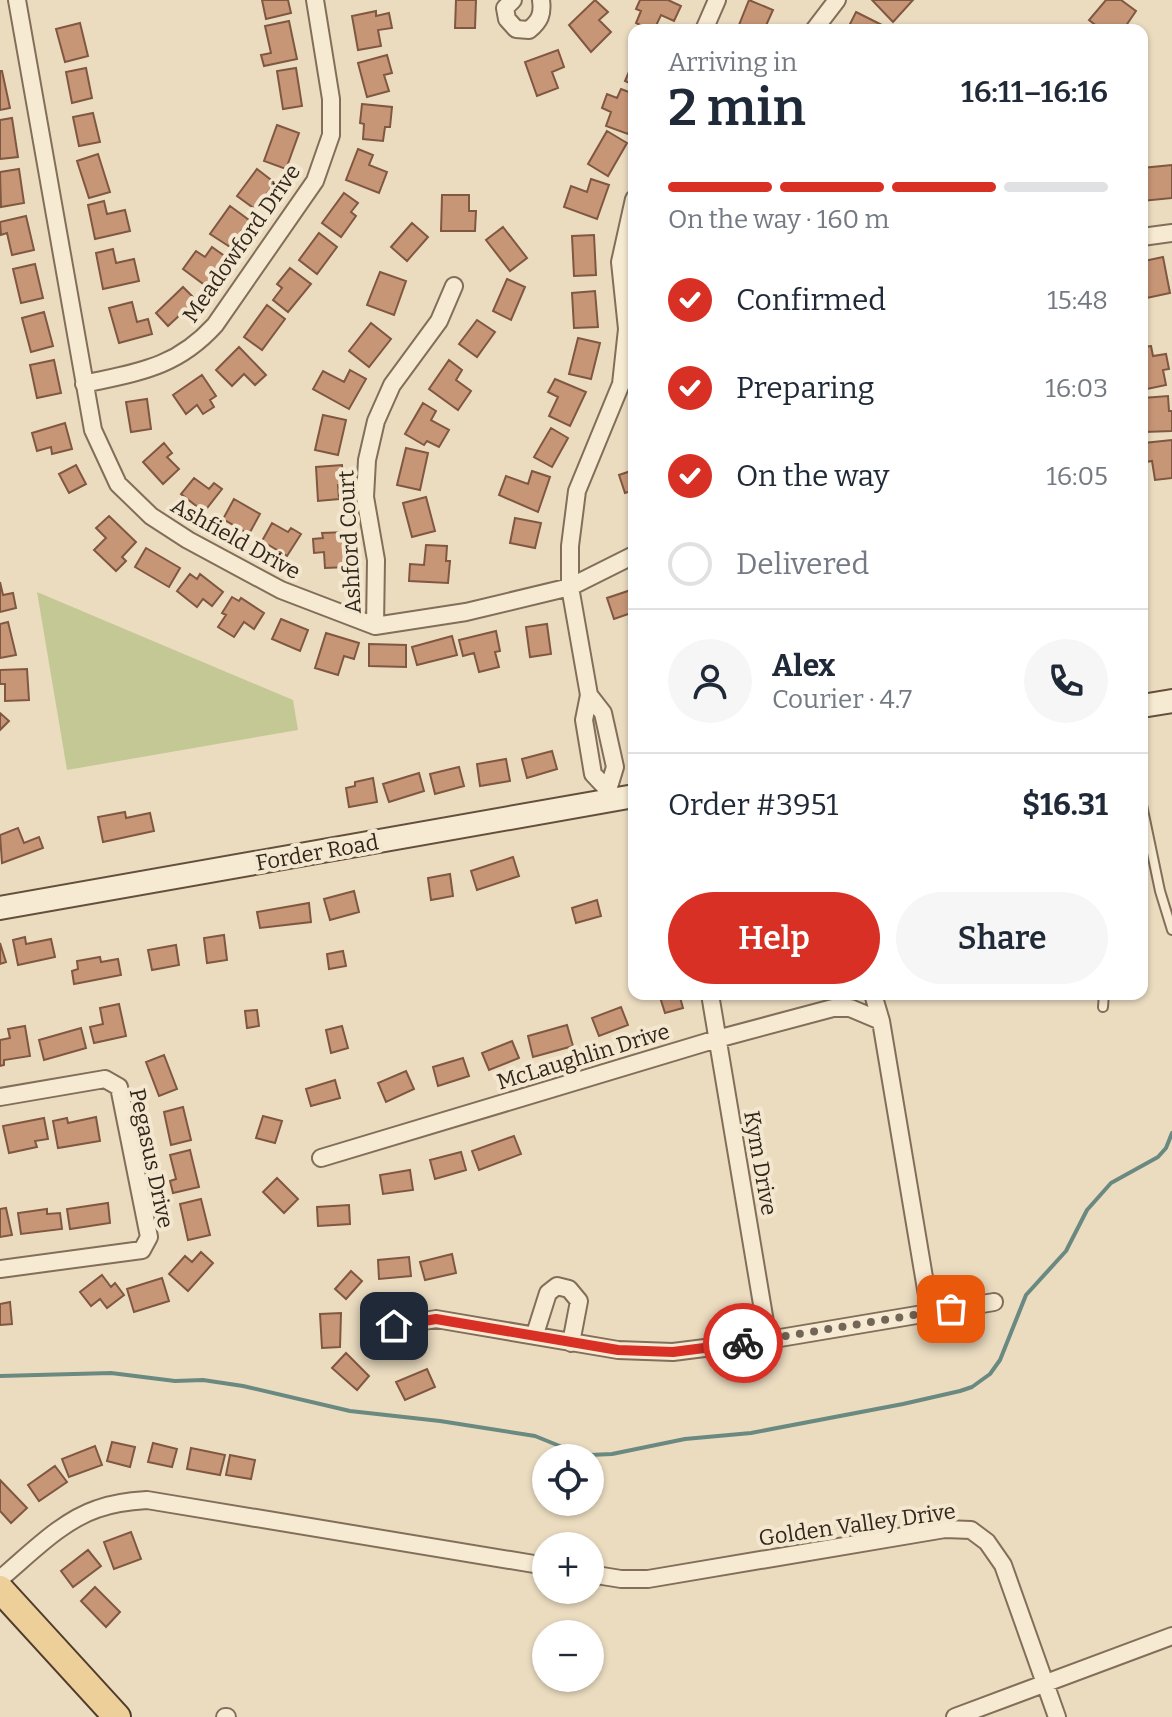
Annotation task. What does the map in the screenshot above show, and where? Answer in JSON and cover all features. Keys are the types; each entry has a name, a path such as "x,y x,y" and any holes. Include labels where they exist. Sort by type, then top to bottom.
{"main road":[{"path":"1148,705 1172,701"},
{"name":"Forder Road","path":"0,908 609,795 628,796"},
{"path":"0,1589 117,1717"}],"street":[{"name":"Ashfield Drive","path":"17,0 93,430 118,484 151,516 188,540 281,590 375,626 466,612 570,587 628,558"},
{"name":"Meadowford Drive","path":"84,384 163,365 202,339 215,325 315,181 331,135 331,99 315,0"},
{"path":"513,0 505,8 507,19 516,29 529,30 539,22 543,11 541,0"},
{"path":"707,24 717,0"},
{"path":"819,24 837,0"},
{"path":"609,795 593,774 584,720 589,695 570,587 570,546 577,491 621,384 627,329 620,262 628,226"},
{"path":"1148,236 1172,233"},
{"name":"Ashford Court","path":"375,626 376,560 365,497 367,460 376,421 392,385 439,321 454,286"},
{"name":"Kym Drive","path":"711,1000 768,1340"},
{"path":"875,1000 881,1021 930,1313"},
{"name":"McLaughlin Drive","path":"321,1158 838,1001 881,1021"},
{"name":"Pegasus Drive","path":"0,1097 105,1079 119,1087 149,1237 142,1250 0,1269"},
{"path":"535,1334 548,1293 557,1286 569,1289 579,1301 571,1343"},
{"path":"394,1326 436,1319 618,1350 673,1352 768,1340 994,1302"},
{"path":"0,1579 83,1515 121,1502 147,1500 532,1564"},
{"name":"Golden Valley Drive","path":"604,1576 648,1579 945,1529 971,1530 987,1542 1003,1565 1011,1595 1057,1717"},
{"path":"955,1717 1172,1636"}],"lane":[{"path":"1148,834 1172,930"},
{"path":"1103,1007 1104,1000"}],"green space":[{"path":"37,592 293,700 298,730 67,770"}],"building":[{"path":"262,0 288,0 291,13 266,19"},
{"path":"456,0 476,0 475,28 455,28"},
{"path":"595,0 608,12 599,20 611,32 591,52 569,25"},
{"path":"640,0 668,0 681,6 674,21 661,15 657,24 636,23 641,11 636,9"},
{"path":"749,0 773,10 767,24 739,24"},
{"path":"872,0 913,0 893,22"},
{"path":"1106,0 1121,0 1136,11 1127,24 1094,24 1089,20"},
{"path":"376,11 376,16 389,13 392,28 378,30 381,46 358,50 352,16"},
{"path":"856,12 880,24 850,24"},
{"path":"289,21 297,59 264,66 261,55 271,53 265,26"},
{"path":"80,23 88,56 65,62 56,29"},
{"path":"558,50 564,67 552,72 558,88 537,96 525,62"},
{"path":"387,55 392,73 384,75 389,91 367,97 358,63"},
{"path":"86,68 92,98 72,103 66,72"},
{"path":"296,68 302,106 283,109 277,71"},
{"path":"0,71 10,108 0,110"},
{"path":"621,89 628,92 628,134 606,126 611,112 602,108 607,94 617,98"},
{"path":"362,104 392,107 390,127 385,127 383,141 363,139 364,124 360,123"},
{"path":"93,113 100,142 79,146 73,117"},
{"path":"12,118 18,157 0,159 0,120"},
{"path":"277,125 299,133 286,169 264,161"},
{"path":"607,131 627,143 608,176 588,164"},
{"path":"358,149 373,155 369,165 387,172 379,193 346,180"},
{"path":"98,154 110,192 89,198 77,161"},
{"path":"1172,165 1172,198 1148,200 1148,167"},
{"path":"19,169 24,203 1,207 0,172"},
{"path":"257,169 275,183 255,209 237,196"},
{"path":"591,179 609,185 597,219 564,207 571,186 587,192"},
{"path":"344,193 358,203 351,212 356,216 341,237 322,223"},
{"path":"442,195 469,195 469,211 476,211 475,231 441,231"},
{"path":"104,201 107,214 125,210 130,231 95,239 88,205"},
{"path":"230,206 249,220 230,247 210,234"},
{"path":"26,216 34,250 12,255 7,233 1,235 0,222"},
{"path":"412,223 428,237 407,261 391,247"},
{"path":"503,227 527,258 510,271 486,240"},
{"path":"319,233 337,247 317,274 299,260"},
{"path":"594,235 596,275 574,276 572,236"},
{"path":"212,247 226,257 206,286 183,269 196,251 205,257"},
{"path":"113,249 116,263 134,259 139,281 103,289 96,253"},
{"path":"1163,257 1170,293 1148,298 1148,260"},
{"path":"35,264 43,298 21,303 13,269"},
{"path":"290,268 311,284 288,312 273,300 282,288 277,284"},
{"path":"380,272 406,281 394,315 367,305"},
{"path":"507,279 525,287 511,320 493,311"},
{"path":"183,287 196,300 168,326 156,313"},
{"path":"595,291 598,327 574,328 572,293"},
{"path":"132,302 137,322 148,319 152,334 119,343 109,308"},
{"path":"267,305 285,319 262,350 244,337"},
{"path":"44,312 53,346 31,352 22,318"},
{"path":"477,320 495,332 477,357 459,344"},
{"path":"371,323 391,339 369,367 349,351"},
{"path":"578,338 600,343 591,379 569,374"},
{"path":"1148,346 1151,346 1153,356 1166,354 1169,369 1163,370 1166,385 1148,389"},
{"path":"239,347 266,375 255,385 244,374 232,386 216,370"},
{"path":"54,360 61,393 37,398 30,365"},
{"path":"449,360 462,370 456,380 471,391 458,410 429,389"},
{"path":"350,370 366,379 349,409 313,389 323,371 344,382"},
{"path":"202,375 216,396 210,400 214,407 203,414 197,405 186,414 173,395"},
{"path":"555,379 586,392 570,426 549,416 558,397 548,392"},
{"path":"1168,396 1172,431 1148,432 1148,398"},
{"path":"147,399 151,429 131,432 126,402"},
{"path":"423,403 436,411 431,420 449,430 439,447 427,441 424,445 405,434"},
{"path":"323,415 346,420 338,455 315,450"},
{"path":"65,423 72,449 52,454 51,447 37,451 32,433"},
{"path":"551,428 568,438 552,467 534,457"},
{"path":"1172,440 1172,478 1155,480 1152,461 1148,462 1148,443"},
{"path":"164,443 172,453 167,457 179,469 163,484 143,462"},
{"path":"406,448 428,453 420,490 397,485"},
{"path":"76,465 86,484 69,493 59,474"},
{"path":"342,465 344,485 338,485 339,499 318,501 316,467"},
{"path":"532,471 550,477 538,512 499,495 506,476 528,484"},
{"path":"628,472 628,492 625,493 619,475"},
{"path":"194,478 209,489 214,483 222,489 204,512 181,494"},
{"path":"426,497 435,531 412,537 403,503"},
{"path":"234,499 260,514 249,534 223,519"},
{"path":"109,516 136,542 122,557 126,561 116,571 94,550 106,538 96,528"},
{"path":"515,518 541,523 535,548 510,543"},
{"path":"272,523 288,532 291,528 301,534 287,556 262,541"},
{"path":"346,532 348,567 325,568 324,552 314,553 313,539 323,538 322,533"},
{"path":"426,545 447,546 446,561 450,561 448,583 409,581 410,564 424,565"},
{"path":"146,548 180,568 169,587 135,567"},
{"path":"190,574 197,579 200,574 223,592 212,606 203,599 197,607 177,591"},
{"path":"0,582 3,595 13,593 16,608 0,612"},
{"path":"628,591 628,614 614,619 607,598"},
{"path":"232,597 239,601 241,598 264,613 254,629 244,622 234,637 218,627"},
{"path":"281,619 308,630 300,651 272,639"},
{"path":"8,622 16,655 0,658 0,624"},
{"path":"547,624 551,654 530,657 526,627"},
{"path":"496,631 500,651 495,652 499,667 479,672 474,653 463,656 459,640"},
{"path":"326,633 359,643 354,659 344,656 338,675 315,668"},
{"path":"452,636 457,655 417,665 412,647"},
{"path":"369,644 406,645 406,667 369,666"},
{"path":"27,669 29,700 5,701 5,684 0,684 0,670"},
{"path":"0,713 9,721 0,730"},
{"path":"552,751 557,769 527,778 522,759"},
{"path":"506,759 510,781 480,786 477,764"},
{"path":"459,767 464,786 435,794 430,774"},
{"path":"419,773 424,791 389,802 383,784"},
{"path":"373,778 377,802 349,807 346,788 355,786 355,782"},
{"path":"125,812 126,818 150,813 154,831 103,842 98,817"},
{"path":"18,828 24,843 39,837 43,848 2,863 0,835"},
{"path":"513,857 519,876 477,890 471,871"},
{"path":"450,874 453,896 431,900 428,878"},
{"path":"354,891 359,912 330,920 324,899"},
{"path":"597,900 601,916 576,923 572,908"},
{"path":"309,903 311,922 260,928 257,912"},
{"path":"224,935 227,960 207,963 204,938"},
{"path":"25,937 26,944 51,939 55,957 18,965 13,940"},
{"path":"0,943 6,962 0,964"},
{"path":"176,945 179,965 152,970 148,950"},
{"path":"343,951 346,966 329,969 327,954"},
{"path":"100,957 101,962 118,959 121,975 74,984 72,971 78,969 77,961"},
{"path":"661,1000 681,1000 683,1008 665,1013"},
{"path":"119,1004 126,1036 94,1043 90,1027 103,1024 100,1008"},
{"path":"621,1007 628,1025 599,1036 592,1018"},
{"path":"257,1010 259,1026 247,1028 245,1011"},
{"path":"567,1025 573,1046 533,1057 528,1036"},
{"path":"25,1026 30,1056 4,1060 4,1065 0,1066 0,1040 10,1038 8,1029"},
{"path":"342,1026 348,1048 331,1053 326,1030"},
{"path":"81,1028 86,1048 44,1060 39,1040"},
{"path":"512,1041 519,1058 489,1070 482,1053"},
{"path":"164,1055 177,1089 159,1096 146,1062"},
{"path":"463,1058 469,1076 438,1086 433,1067"},
{"path":"406,1071 414,1089 386,1102 378,1083"},
{"path":"335,1080 340,1098 311,1106 306,1089"},
{"path":"183,1107 191,1140 171,1145 164,1112"},
{"path":"263,1116 282,1121 275,1143 256,1138"},
{"path":"96,1117 100,1141 58,1148 53,1121 67,1118 68,1123"},
{"path":"44,1118 48,1139 35,1141 37,1147 9,1153 3,1126"},
{"path":"514,1136 521,1154 479,1170 472,1151"},
{"path":"190,1150 199,1187 173,1193 170,1181 176,1179 170,1155"},
{"path":"461,1152 466,1170 435,1179 430,1160"},
{"path":"410,1170 413,1190 383,1194 380,1175"},
{"path":"277,1178 298,1199 284,1213 263,1192"},
{"path":"201,1199 210,1235 188,1240 180,1204"},
{"path":"108,1203 110,1223 70,1229 67,1209"},
{"path":"349,1205 350,1224 318,1226 317,1207"},
{"path":"6,1208 12,1235 0,1237 0,1209"},
{"path":"47,1209 47,1214 60,1213 62,1229 21,1234 18,1213"},
{"path":"201,1252 213,1263 188,1291 169,1274 185,1256 192,1262"},
{"path":"452,1254 456,1273 425,1280 420,1262"},
{"path":"409,1257 411,1276 379,1279 378,1260"},
{"path":"351,1271 362,1281 346,1299 335,1289"},
{"path":"102,1275 111,1287 115,1283 124,1295 107,1308 100,1299 91,1306 80,1292"},
{"path":"162,1278 169,1301 134,1312 127,1289"},
{"path":"10,1302 12,1324 0,1325 0,1304"},
{"path":"341,1313 340,1347 322,1348 320,1314"},
{"path":"346,1353 369,1376 357,1390 332,1368"},
{"path":"427,1369 435,1387 405,1400 396,1382"},
{"path":"112,1442 135,1447 130,1467 107,1461"},
{"path":"153,1443 177,1449 172,1467 148,1462"},
{"path":"95,1446 102,1465 69,1477 62,1459"},
{"path":"191,1448 225,1455 220,1475 187,1469"},
{"path":"230,1455 255,1460 251,1479 226,1475"},
{"path":"55,1466 67,1482 39,1501 28,1485"},
{"path":"0,1480 27,1508 11,1523 0,1511"},
{"path":"131,1532 141,1559 114,1569 104,1542"},
{"path":"88,1550 101,1566 73,1587 61,1571"},
{"path":"95,1587 120,1612 106,1627 81,1601"}],"waterway":[{"path":"0,1376 111,1373 175,1381 203,1380 350,1411 535,1436 590,1455 612,1454 685,1439 751,1433 903,1404 972,1387 990,1374 1000,1360 1026,1295 1066,1251 1087,1210 1111,1183 1158,1157 1172,1133"}],"way so far":[{"path":"743,1343 951,1309"}],"route":[{"path":"394,1326 436,1319 618,1350 673,1352 743,1343"}]}
